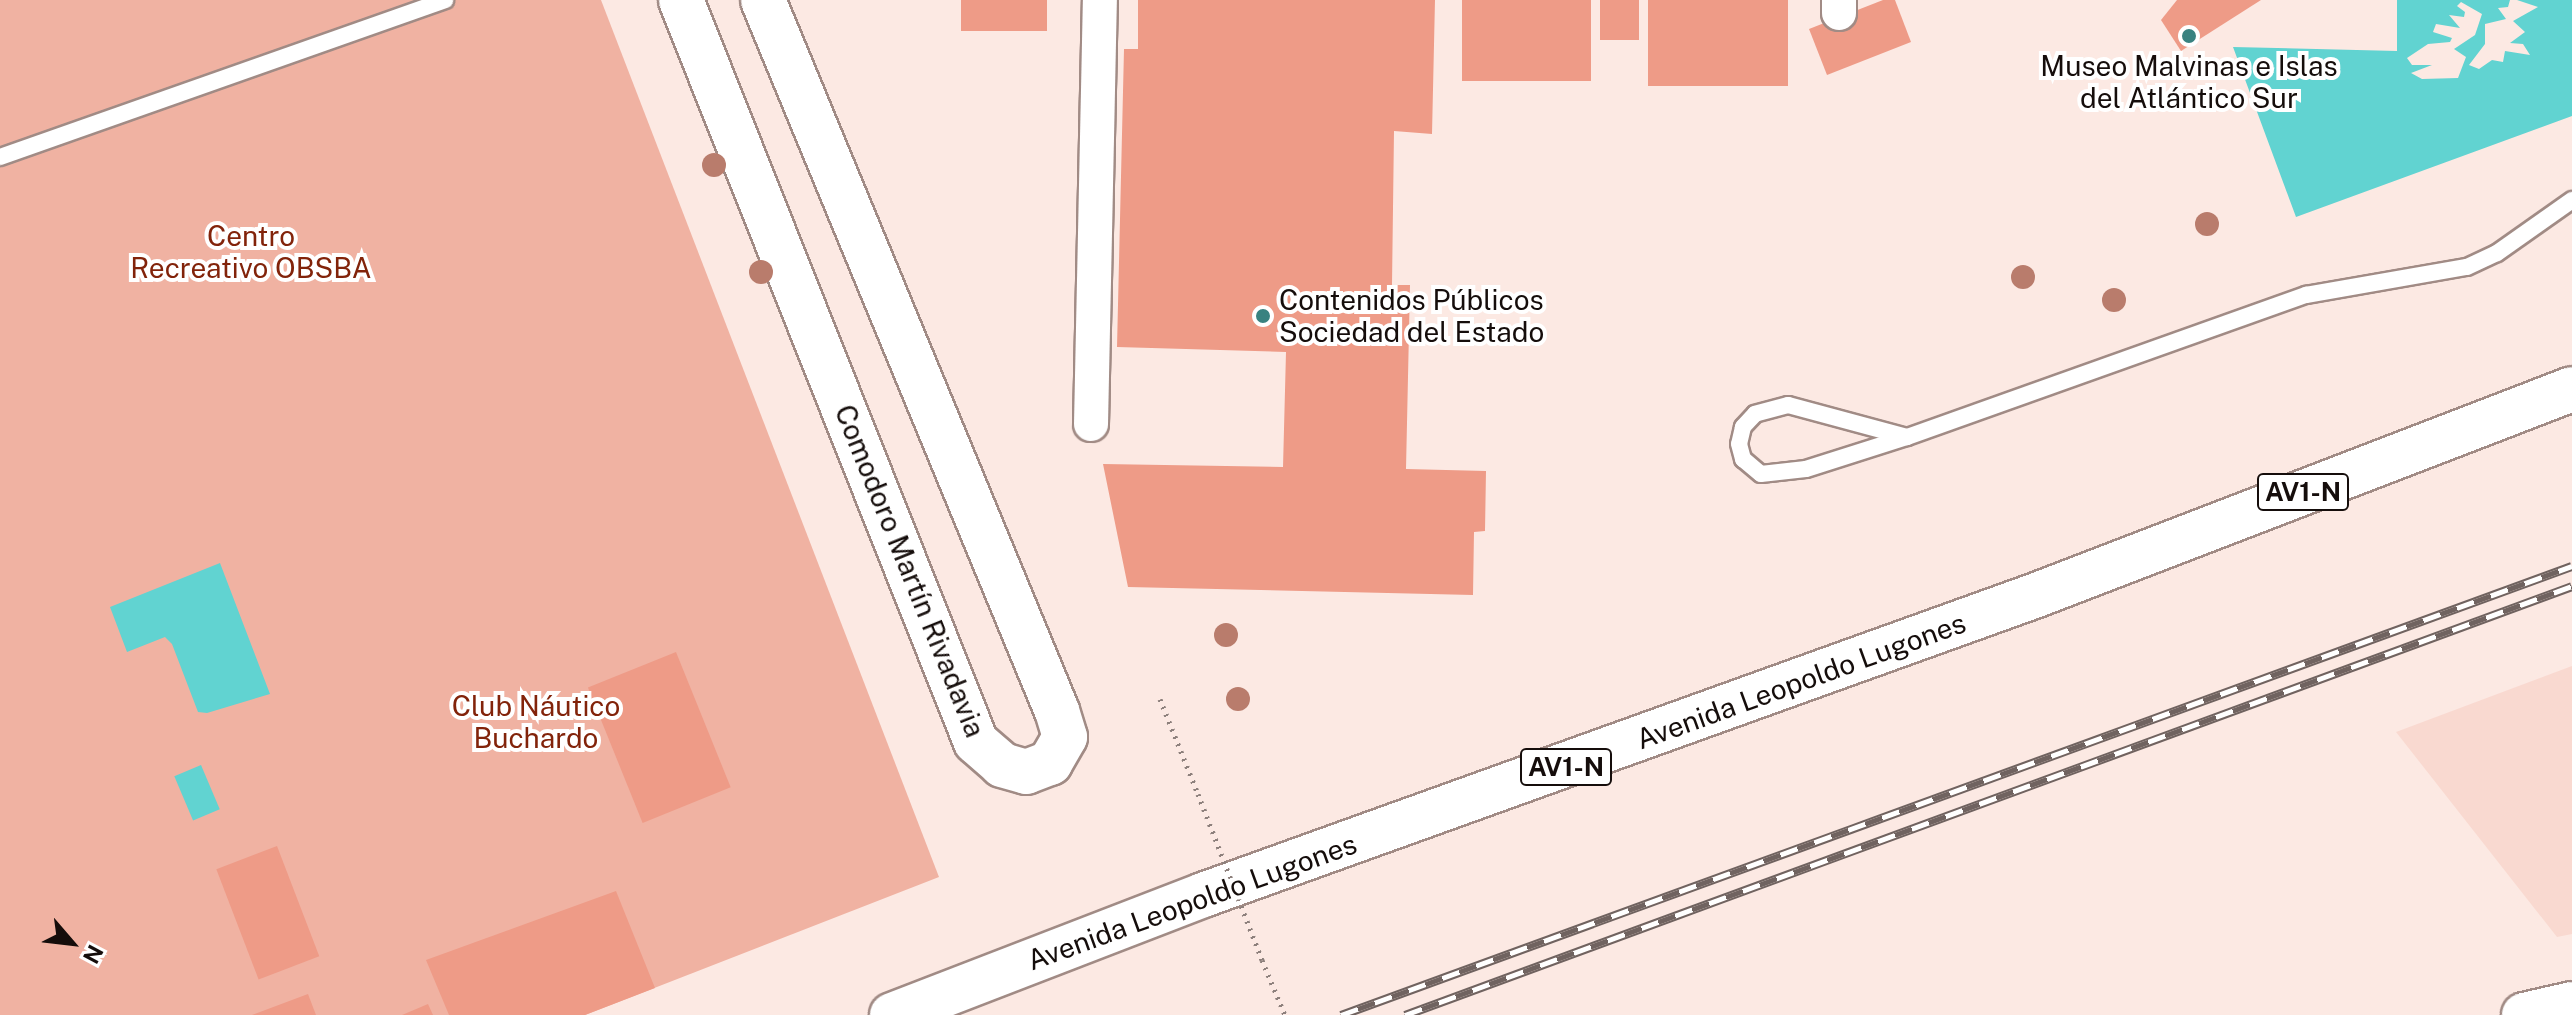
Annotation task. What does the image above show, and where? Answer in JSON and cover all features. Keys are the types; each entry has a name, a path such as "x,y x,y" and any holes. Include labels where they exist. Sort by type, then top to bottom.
{"main road":[{"name":"Comodoro Martín Rivadavia","path":"681,0 976,742 1002,765 1026,772 1050,763 1065,737 1057,711 763,0"},
{"name":"Avenida Leopoldo Lugones","path":"892,1015 1203,895 2034,596 2572,389"},
{"path":"2524,1015 2572,1004"}],"street":[{"path":"1091,424 1100,0"}],"lane":[{"path":"0,157 442,1"},
{"path":"1907,437 1788,405 1755,414 1743,427 1739,444 1749,468 1772,476 1907,437 2306,295 2467,267 2497,253 2572,200"}],"path":[{"path":"1160,699 1285,1015"}],"shaded area":[{"path":"2572,666 2572,934 2557,937 2396,732"}],"green space":[{"path":"0,0 601,0 939,877 585,1015 0,1015"}],"water":[{"path":"2397,0 2510,0 2508,7 2498,8 2506,19 2485,24 2485,44 2469,65 2479,69 2492,60 2503,62 2505,51 2530,55 2523,44 2510,43 2525,32 2513,21 2538,7 2517,0 2572,0 2572,116 2296,217 2233,47 2397,51","holes":["2461,2 2482,14 2475,35 2454,49 2466,57 2458,78 2422,79 2411,73 2432,65 2412,65 2407,58 2428,44 2450,42 2452,38 2433,32 2436,24 2460,28 2449,15 2464,17 2465,12 2457,6"]},
{"path":"220,563 270,694 207,713 198,712 172,644 165,637 127,652 110,607"},
{"path":"201,765 220,809 193,821 174,776"}],"building":[{"path":"961,0 1047,0 1047,31 961,31"},
{"name":"Contenidos Públicos Sociedad del Estado","path":"1138,0 1435,0 1432,134 1394,131 1392,285 1410,285 1406,469 1486,471 1485,531 1474,532 1473,595 1128,587 1103,464 1283,467 1286,352 1117,347 1124,49 1138,49"},
{"path":"1462,0 1591,0 1591,81 1462,81"},
{"path":"1600,0 1639,0 1639,40 1600,40"},
{"path":"1648,0 1788,0 1788,86 1648,86"},
{"path":"1883,0 1895,0 1911,42 1827,75 1809,29"},
{"name":"Museo Malvinas e Islas del Atlántico Sur","path":"2177,0 2261,0 2181,51 2161,20"},
{"path":"676,652 731,787 643,823 588,688"},
{"path":"277,846 319,956 259,979 216,869"},
{"path":"616,891 655,988 585,1015 449,1015 426,960"},
{"path":"308,994 316,1015 252,1015"},
{"path":"428,1004 433,1015 402,1015"}],"railway":[{"path":"1341,1015 2572,566"},
{"path":"1405,1015 2572,586"}],"place":[{"name":"Museo Malvinas e Islas del Atlántico Sur","path":"2189,36"},
{"name":"Contenidos Públicos Sociedad del Estado","path":"1263,316"}],"park label":[{"name":"Centro Recreativo OBSBA","path":"251,252"},
{"name":"Club Náutico Buchardo","path":"536,722"}]}
